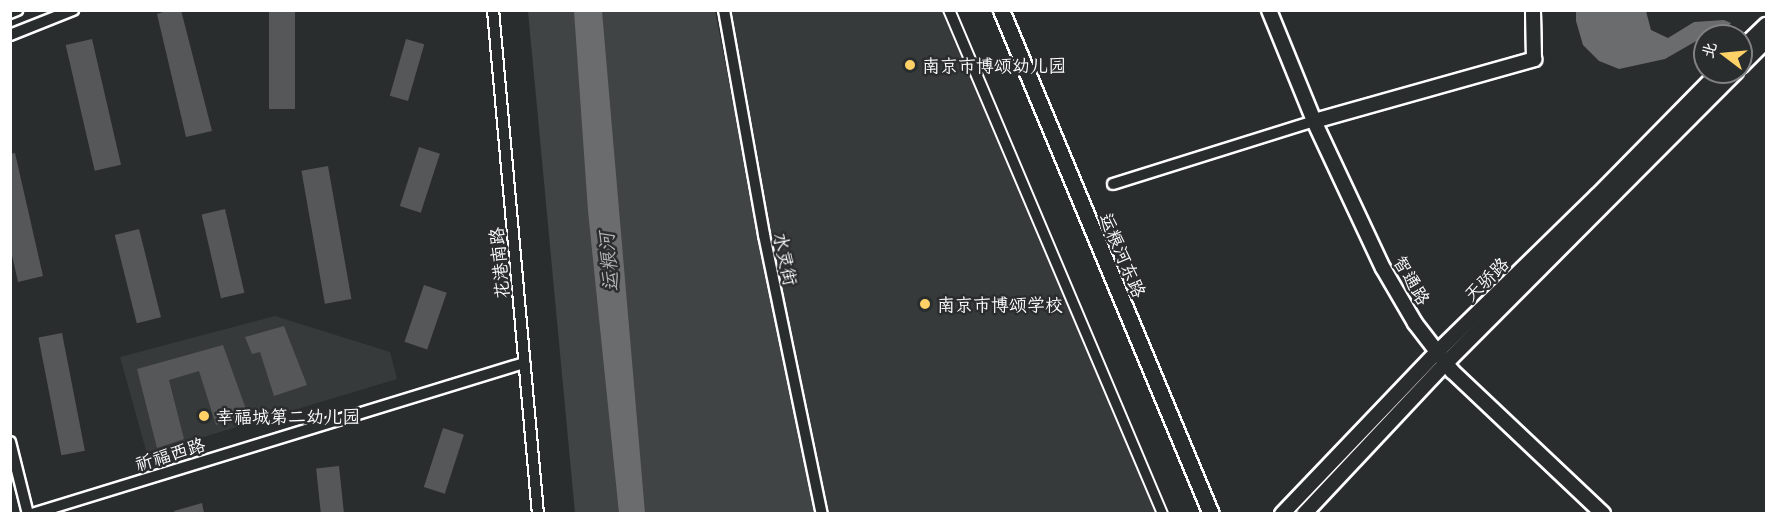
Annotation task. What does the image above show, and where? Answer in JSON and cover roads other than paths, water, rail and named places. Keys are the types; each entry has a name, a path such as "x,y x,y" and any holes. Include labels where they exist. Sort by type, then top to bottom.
{"main road":[{"name":"运粮河东路","path":"1001,10 1211,513"}],"street":[{"path":"10,13 17,10"},
{"path":"10,35 73,10"},
{"name":"花港南路","path":"493,10 538,513"},
{"name":"水灵街","path":"724,10 764,235 822,513"},
{"name":"智通路","path":"1269,10 1314,121 1383,268 1415,323 1446,363 1603,513"},
{"path":"1113,184 1314,121 1534,59 1533,10"},
{"path":"1753,38 1767,25"},
{"path":"1753,54 1767,41"},
{"name":"天骄路","path":"1282,513 1437,352 1597,196 1707,84"},
{"name":"天骄路","path":"1304,513 1446,363 1724,84"},
{"name":"祈福西路","path":"30,513 524,363"},
{"path":"10,442 30,513"}],"water":[{"name":"运粮河","path":"574,11 602,11 645,513 619,513 588,211"},
{"path":"1576,11 1646,11 1651,30 1668,38 1694,22 1724,20 1731,23 1693,24 1693,43 1665,59 1619,69 1599,61 1583,45 1576,21"}],"tram line":[{"path":"943,10 1157,514"},
{"path":"956,10 1169,514"}],"place":[{"name":"南京市博颂幼儿园","path":"910,65"},
{"name":"南京市博颂学校","path":"925,304"},
{"name":"幸福城第二幼儿园","path":"204,416"}]}
